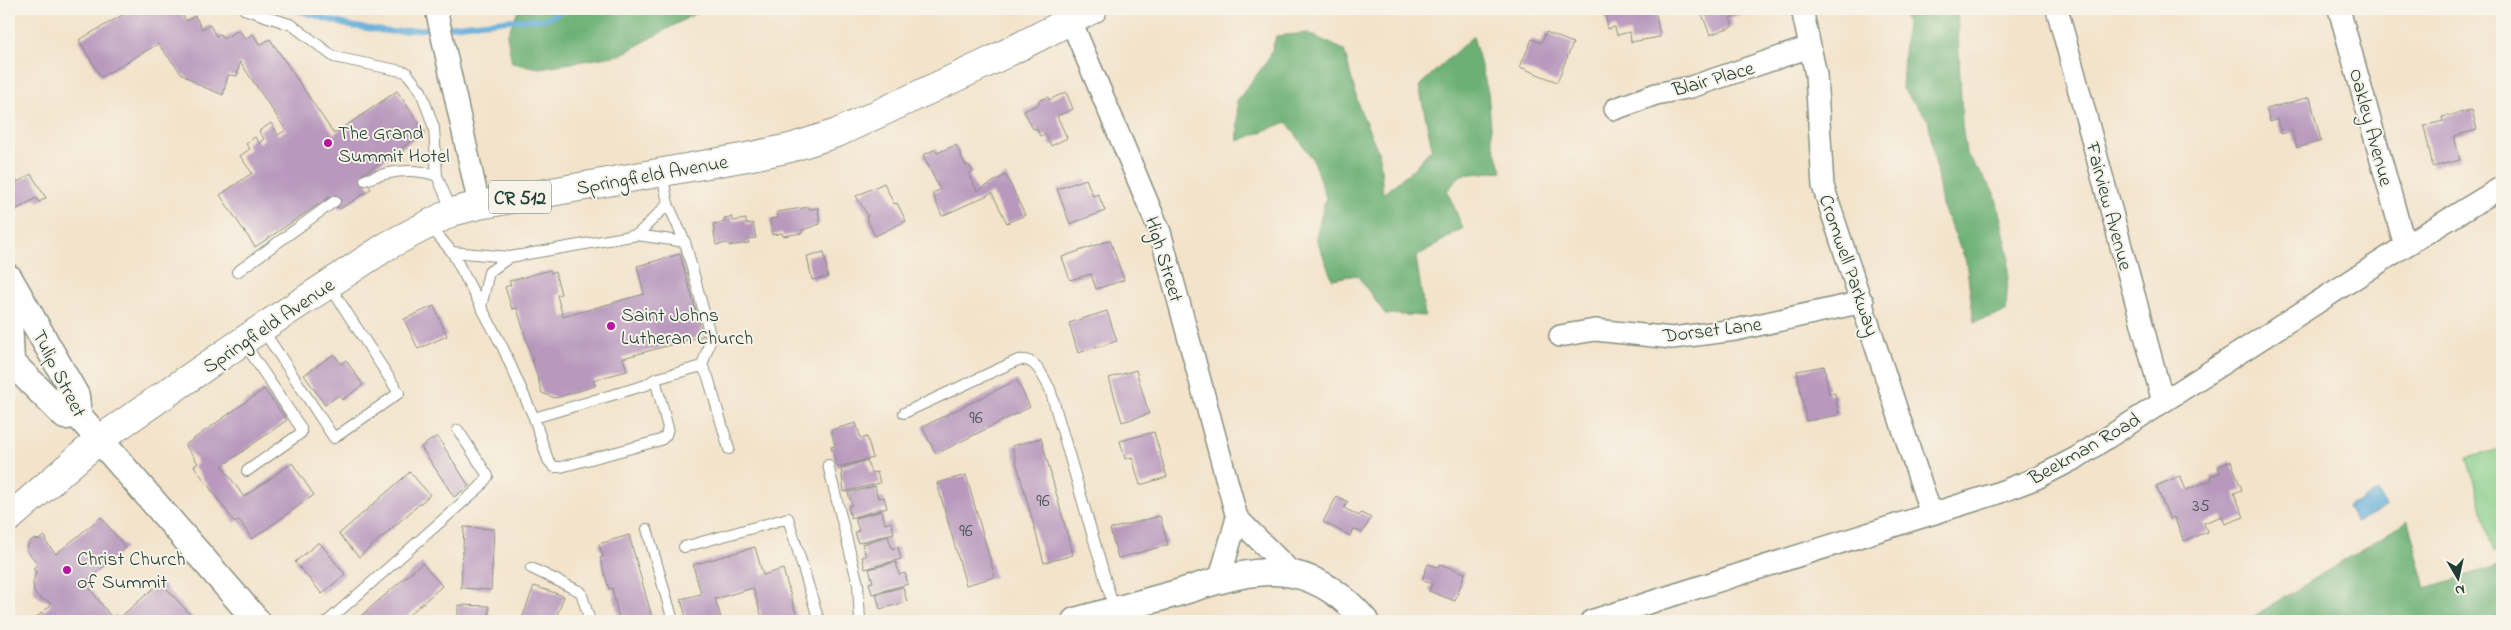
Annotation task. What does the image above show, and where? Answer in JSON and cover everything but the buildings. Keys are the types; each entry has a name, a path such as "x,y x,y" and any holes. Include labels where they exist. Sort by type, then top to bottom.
{"main road":[{"name":"Springfield Avenue","path":"9,518 100,439 328,284 387,246 440,218 479,205 773,152 837,132 991,61 1077,13"}],"street":[{"name":"Cromwell Parkway","path":"1802,9 1816,74 1823,186 1863,302 1931,514"},
{"name":"Fairview Avenue","path":"2057,9 2162,402"},
{"name":"Oakley Avenue","path":"2339,9 2405,246"},
{"name":"High Street","path":"1077,13 1160,232 1237,518 1293,574"},
{"path":"439,23 479,205"},
{"name":"Blair Place","path":"1615,109 1656,94 1698,84 1810,47"},
{"name":"Beekman Road","path":"1591,621 1931,514 2037,478 2076,458 2405,246 2502,187"},
{"name":"Tulip Street","path":"9,278 76,396 78,415 257,621"},
{"name":"Dorset Lane","path":"1560,336 1595,330 1672,338 1735,330 1863,302"},
{"name":"Tulip Street","path":"9,318 10,361"},
{"path":"10,361 65,416 78,415"},
{"path":"1219,581 1237,518"},
{"name":"High Street","path":"1075,621 1219,581 1271,572 1293,574 1334,592 1352,606 1365,621"}],"lane":[{"path":"244,9 292,25 334,57 406,72 421,90 434,128 440,218 452,252 503,348 534,418 548,460 554,467 561,467 661,440 666,435 668,428 655,379"},
{"path":"366,180 404,170 424,171 438,176"},
{"path":"662,172 668,204 685,242 711,338 702,366 708,377 729,449"},
{"path":"237,272 335,201"},
{"path":"638,235 668,204"},
{"path":"452,252 510,256 638,235 685,242"},
{"path":"481,307 489,272 510,256"},
{"path":"252,335 334,438 399,393 328,284"},
{"path":"247,471 301,433 301,428 252,335"},
{"path":"904,413 1018,360 1026,358 1033,362 1050,388 1115,610"},
{"path":"534,418 646,385 655,379 702,366"},
{"path":"328,621 480,487 488,476 458,430"},
{"path":"828,465 858,584 860,621"},
{"path":"684,547 788,518 819,621"},
{"path":"647,529 673,621"},
{"path":"531,568 581,592 590,621"}],"green space":[{"path":"519,9 708,9 698,12 620,55 539,68 512,63 507,35"},
{"path":"1903,9 1957,9 1962,124 1966,153 1995,194 2009,255 2006,312 1974,322 1966,261 1942,205 1928,119 1902,89 1906,23"},
{"path":"1308,33 1344,50 1359,107 1380,156 1383,194 1413,169 1432,148 1419,86 1473,36 1488,92 1492,139 1502,171 1461,175 1447,191 1463,228 1416,257 1425,316 1385,314 1357,275 1332,279 1316,237 1326,197 1312,158 1287,122 1238,141 1237,101 1270,57 1276,36"},
{"path":"2502,448 2502,550 2494,553 2467,458"},
{"path":"2408,521 2426,588 2502,564 2502,621 2246,621"}],"water":[{"path":"2378,492 2386,507 2356,523 2347,507"}],"waterway":[{"path":"293,9 350,26 392,32 435,28"},
{"path":"444,27 512,20 546,19 567,9"}],"place":[{"name":"The Grand Summit Hotel","path":"328,143"},
{"name":"Saint Johns Lutheran Church","path":"611,326"},
{"name":"Christ Church of Summit","path":"67,570"}]}
